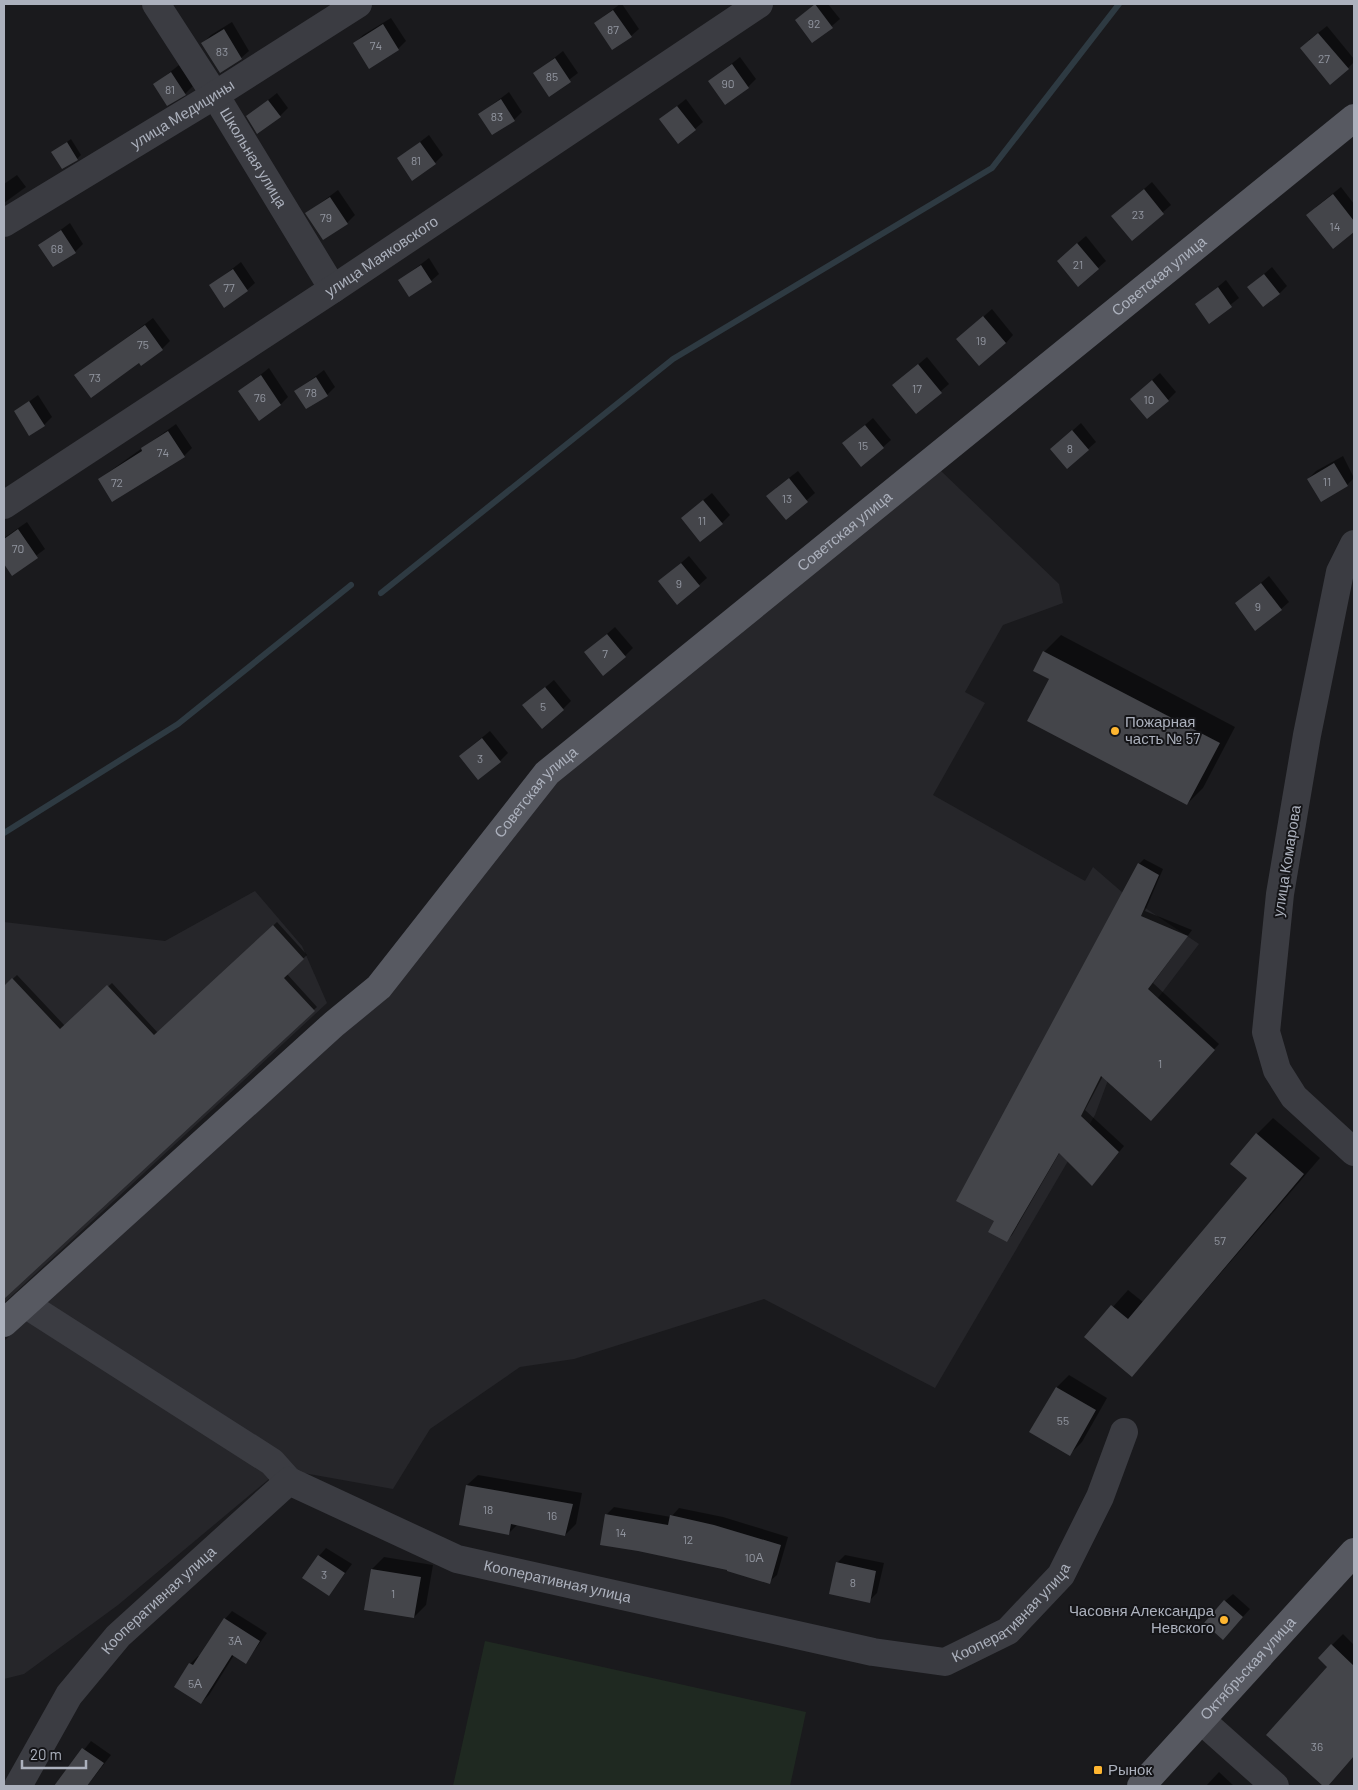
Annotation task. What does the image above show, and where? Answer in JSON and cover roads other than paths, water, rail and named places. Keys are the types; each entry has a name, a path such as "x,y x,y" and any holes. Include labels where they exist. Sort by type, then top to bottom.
{"main road":[{"name":"Советская улица","path":"4,1323 334,1024 378,987 548,773 1354,118"},
{"name":"Октябрьская улица","path":"1141,1786 1354,1552"}],"street":[{"name":"Школьная улица","path":"156,4 215,95 333,289"},
{"name":"улица Медицины","path":"4,223 215,95 358,4"},
{"name":"улица Маяковского","path":"4,505 333,289 759,4"},
{"name":"улица Комарова","path":"1354,544 1340,572 1307,735 1280,894 1266,1032 1277,1070 1294,1096 1354,1152"},
{"path":"24,1304 272,1462 289,1481"},
{"name":"Кооперативная улица","path":"18,1786 69,1695 118,1636 289,1481 457,1559 873,1652 945,1662 1008,1631 1061,1575 1100,1497 1124,1432"},
{"path":"1201,1720 1275,1786"}],"waterway":[{"path":"381,593 673,359 992,168 1119,4"},
{"path":"4,833 178,724 351,585"}],"place":[{"name":"Пожарная часть № 57","path":"1115,731"},
{"name":"Часовня Александра Невского","path":"1224,1620"},
{"name":"Рынок","path":"1098,1770"}]}
